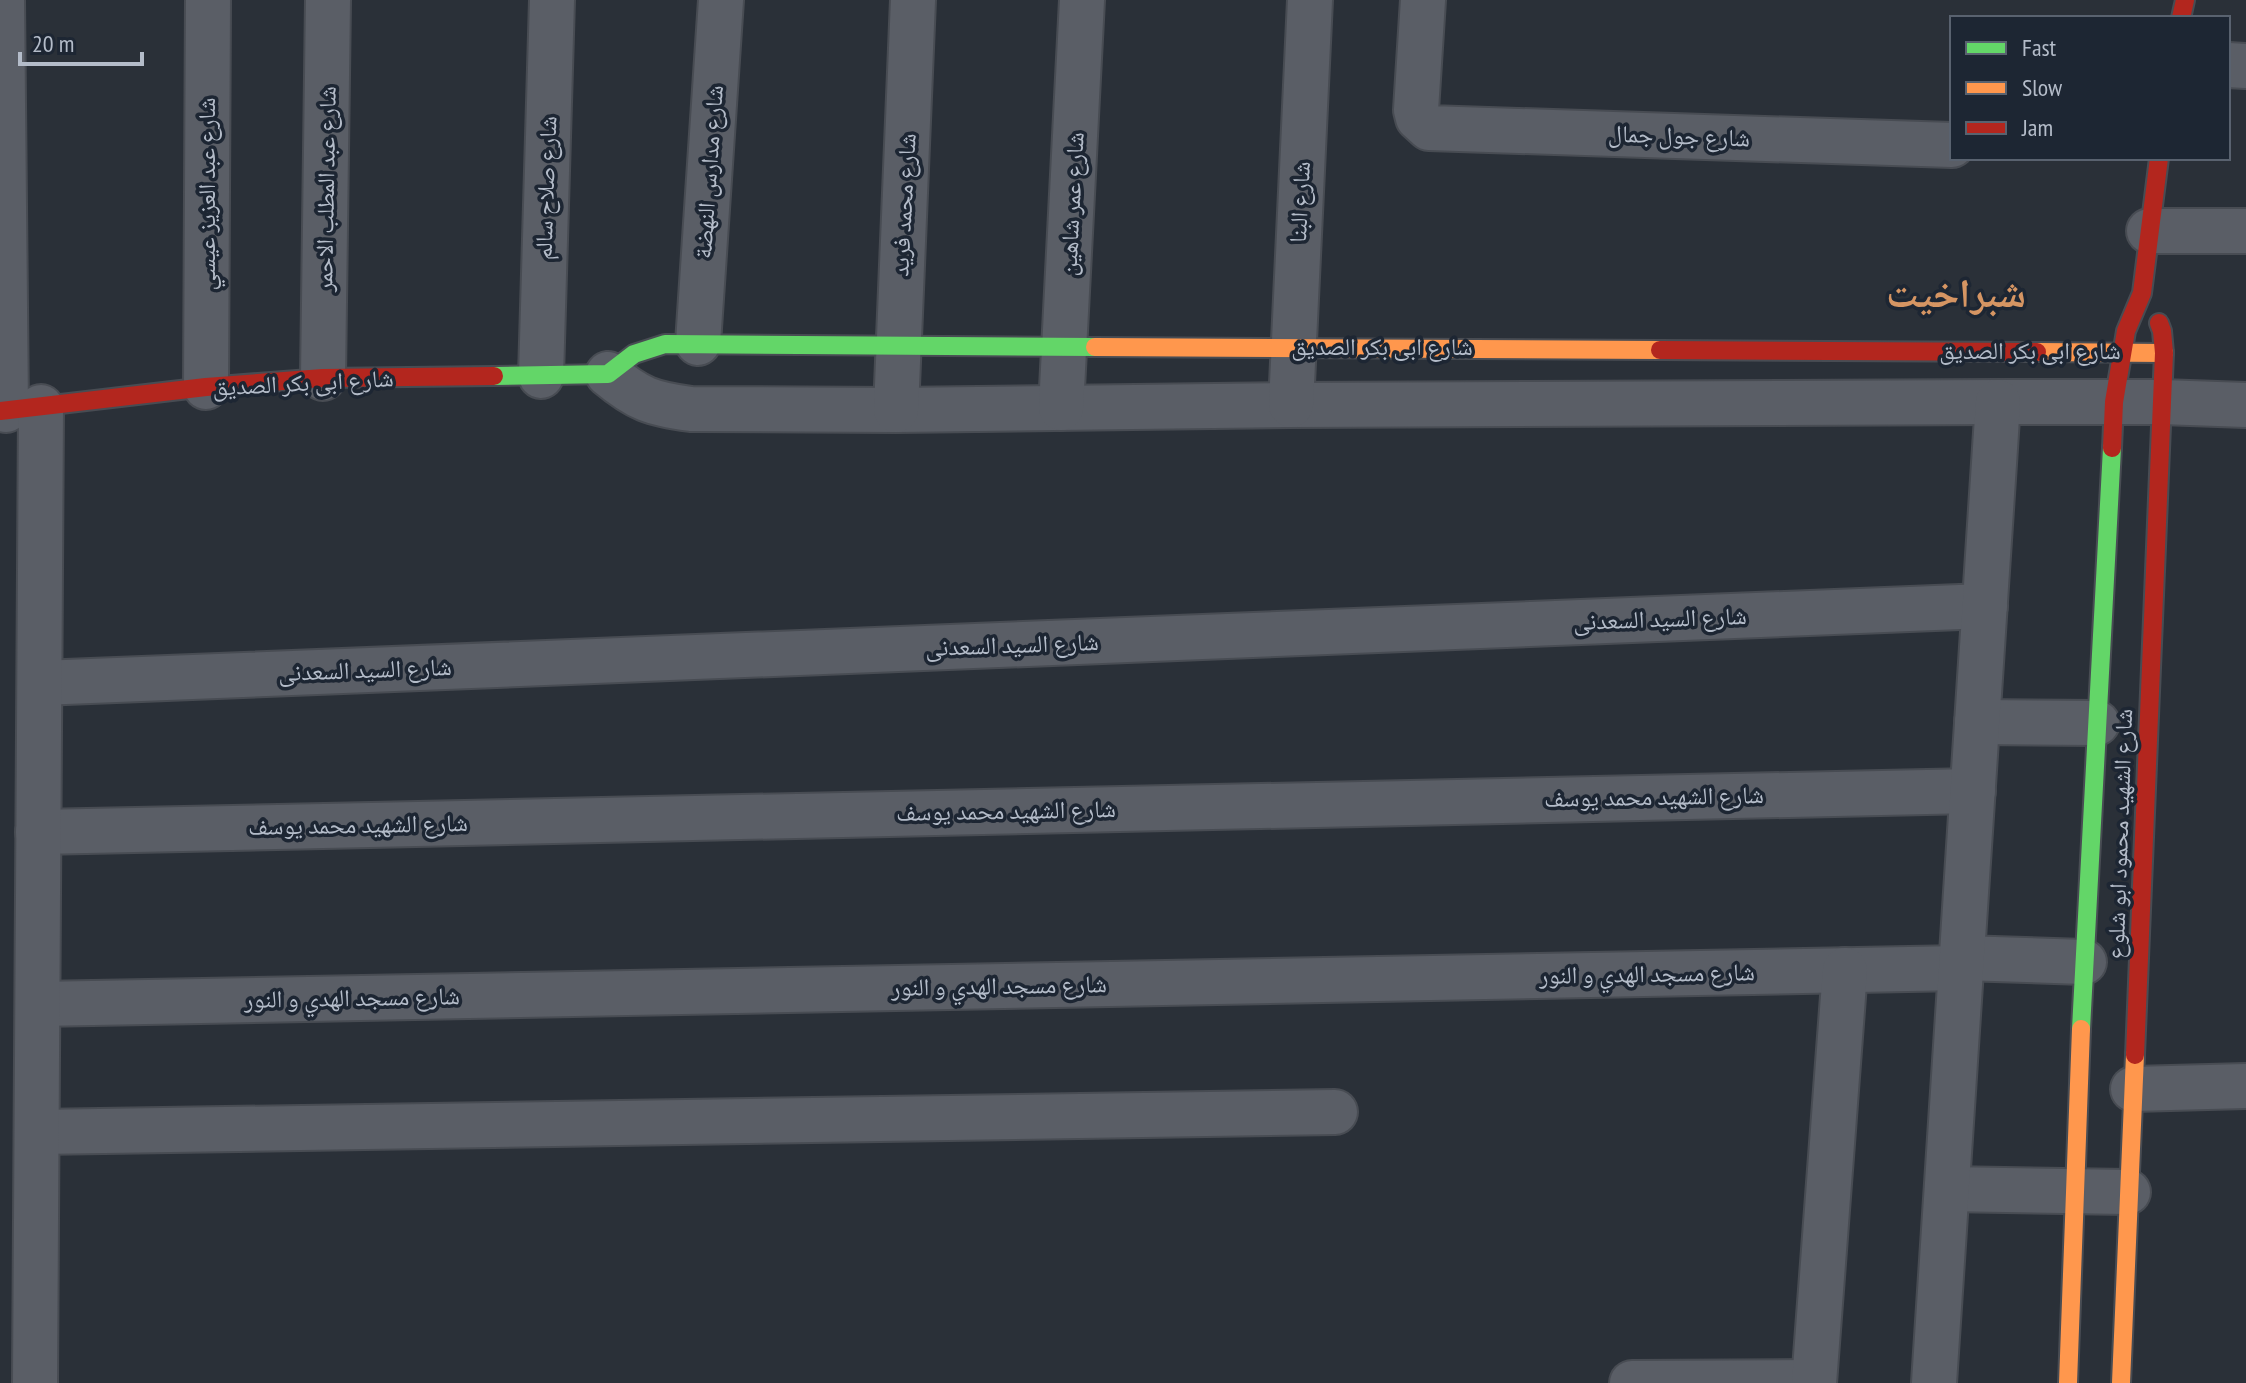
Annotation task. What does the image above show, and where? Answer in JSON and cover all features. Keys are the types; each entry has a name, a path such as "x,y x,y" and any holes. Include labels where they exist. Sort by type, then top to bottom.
{"street":[{"path":"2,0 16,409 40,683 35,1383"},
{"name":"شارع عبد العزيز عيسي","path":"206,387 208,0"},
{"name":"شارع عبد المطلب الاحمر","path":"323,378 328,0"},
{"name":"شارع صلاح سالم","path":"541,376 552,0"},
{"name":"شارع مدارس النهضة","path":"698,343 721,0"},
{"name":"شارع محمد فريد","path":"896,410 913,0"},
{"name":"شارع عمر شاهين","path":"1061,408 1082,0"},
{"name":"شارع البنا","path":"1291,405 1310,0"},
{"name":"شارع جول جمال","path":"1423,0 1416,110 1422,124 1429,128 1950,145"},
{"name":"شارع الشهيد محمود ابو شلوع","path":"2068,1383 2084,962 2114,402 2126,331 2142,293 2159,160"},
{"path":"2149,231 2246,231"},
{"name":"شارع الشهيد محمود ابو شلوع","path":"2121,1383 2164,353 2162,331 2155,310 2142,293"},
{"name":"شارع ابى بكر الصديق","path":"16,409 206,387 323,378 608,374 634,354 665,344 698,343 2164,353"},
{"path":"608,374 631,393 660,405 691,409 1998,402 2246,405"},
{"path":"1934,1383 1998,402"},
{"name":"شارع السيد السعدنى","path":"40,683 1985,606"},
{"path":"1977,722 2097,723"},
{"name":"شارع الشهيد محمد يوسف","path":"38,832 1973,791"},
{"name":"شارع مسجد الهدي و النور","path":"38,1004 1845,970 1962,963 2084,962"},
{"path":"1632,1383 1814,1383 1845,970"},
{"path":"2133,1089 2246,1086"},
{"path":"37,1132 1335,1112"},
{"path":"1947,1189 2128,1192"}],"traffic: fast":[{"path":"494,376 608,374 634,354 665,344 1095,347"},
{"path":"2081,1029 2112,448"}],"traffic: slow":[{"path":"1095,347 1660,350"},
{"path":"2037,352 2164,353"},
{"path":"2068,1383 2081,1029"},
{"path":"2121,1383 2135,1055"}],"traffic: jam":[{"path":"2181,16 2185,0"},
{"path":"2112,448 2114,402 2126,331 2142,293 2159,160"},
{"path":"2135,1055 2164,353 2159,323"},
{"path":"1660,350 2037,352"},
{"path":"0,411 206,387 323,378 494,376"}],"district":[{"name":"شبراخيت","path":"1956,293"}]}
